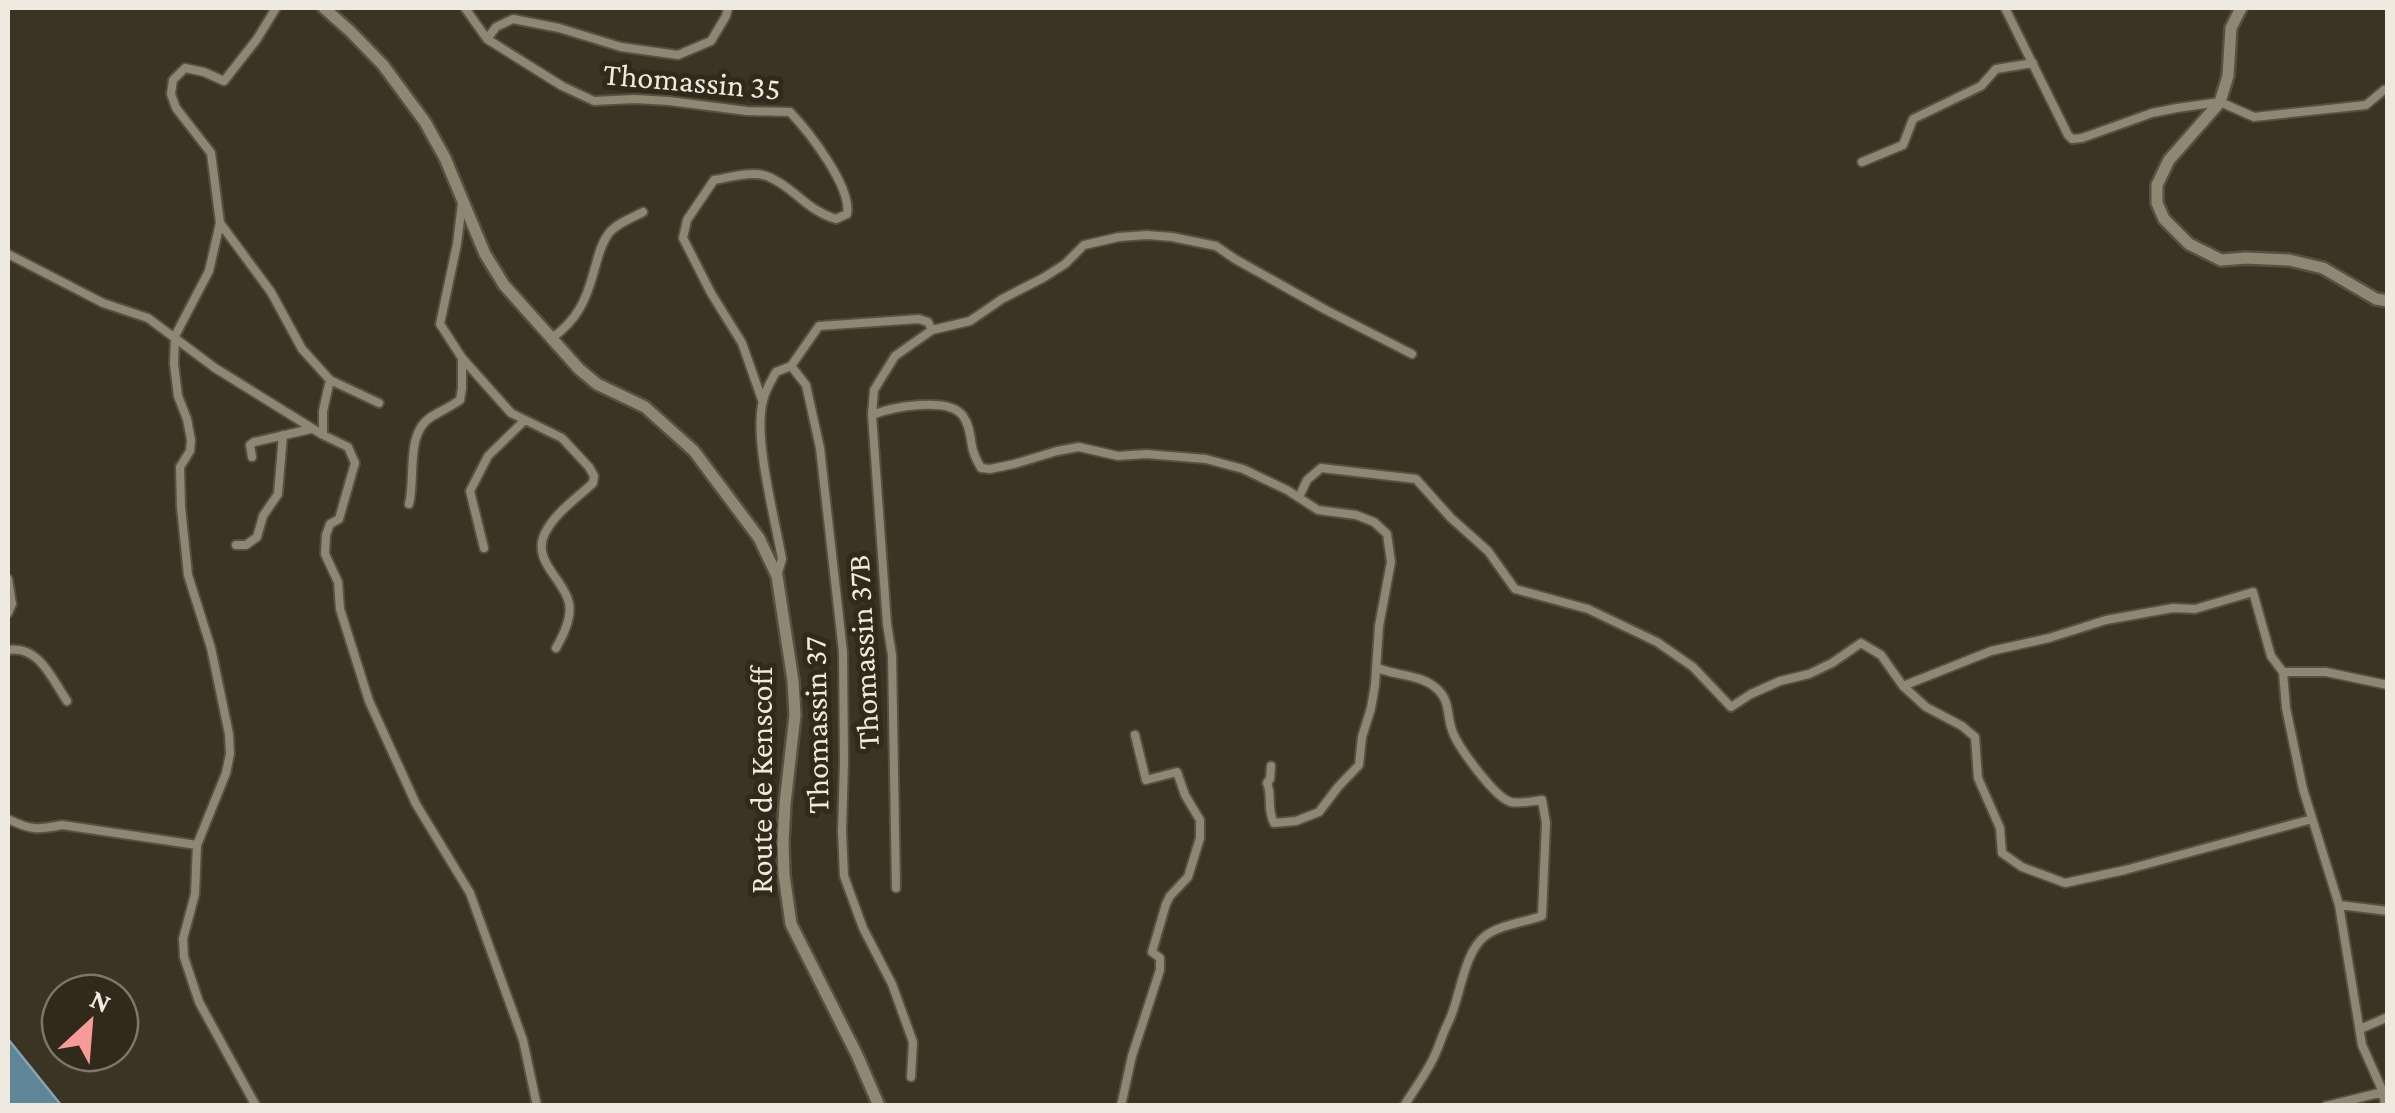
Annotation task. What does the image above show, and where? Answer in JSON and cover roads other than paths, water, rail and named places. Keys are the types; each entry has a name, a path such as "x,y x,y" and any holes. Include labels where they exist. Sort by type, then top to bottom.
{"main road":[{"name":"Route de Kenscoff","path":"324,8 383,66 426,122 485,254 504,285 579,369 597,384 644,407 694,451 759,538 777,576 793,680 795,715 782,842 791,924 857,1055 878,1106"},
{"path":"2241,8 2231,28 2228,76 2220,102 2169,160 2157,185 2157,203 2164,219 2189,244 2222,260 2289,260 2322,268 2376,299 2388,301"}],"street":[{"path":"256,1106 199,1002 184,957 194,894 196,845 230,754 211,648 188,574 180,467 190,451 191,440 178,396 174,364 175,336 209,271 220,223 211,153 176,108 171,94 173,80 185,68 224,81 276,8"},
{"name":"Thomassin 35","path":"465,8 488,39 562,86 594,101 670,100 746,111 790,112 811,134 848,203 847,214 836,219 818,214 766,175 739,175 714,180 687,220 683,238 742,343 762,401"},
{"path":"488,39 496,27 513,20 560,28 620,47 678,55 710,41 728,8"},
{"path":"2005,8 2072,138 2152,113 2220,102 2254,117 2366,104 2388,90"},
{"path":"1862,162 1903,145 1914,119 1981,86 1996,70 2033,64"},
{"path":"463,199 440,324 462,358 511,413 562,438 594,476 594,483 555,518 542,536 542,555 569,603 564,634 556,648"},
{"path":"552,338 577,316 607,235 643,212"},
{"path":"220,223 272,292 302,349 330,380 380,403"},
{"path":"1271,766 1268,811 1274,823 1296,822 1319,812 1359,765 1378,668 1379,626 1391,562 1386,534 1374,522 1356,515 1318,510 1243,469 1206,460 1146,454 1118,456 1079,448 981,468 972,446 972,434 963,415 955,409 938,404 890,408 872,414 874,390 895,356 932,330 970,320 1065,264 1084,245 1119,236 1172,237 1216,246 1412,354"},
{"path":"8,254 104,302 148,318 215,368 348,448 355,463 340,518 330,524 326,535 325,554 338,582 340,610 369,701 416,804 477,910 524,1040 537,1106"},
{"path":"777,576 782,559 760,423 762,401 776,372 791,366 819,326 919,319 928,322 932,330"},
{"path":"409,504 417,434 428,418 460,400 462,358"},
{"name":"Thomassin 37","path":"791,366 806,385 820,448 843,652 844,876 913,1042 912,1077"},
{"path":"324,434 323,411 330,380"},
{"name":"Thomassin 37B","path":"872,414 892,656 896,888"},
{"path":"484,548 470,491 488,456 524,420"},
{"path":"252,458 250,446 261,440 311,428"},
{"path":"236,545 246,545 257,536 263,516 278,494 283,435"},
{"path":"1299,497 1306,480 1320,468 1416,479 1488,551 1515,589 1588,609 1657,642 1694,667 1731,706 1780,680 1809,674 1832,663 1861,643 1881,655 1926,707 1975,737 1978,778 2000,828 2002,853 2022,867 2064,883 2312,819"},
{"path":"8,579 12,604 8,613"},
{"path":"1904,686 1991,651 2106,620 2173,608 2195,609 2253,592 2271,656 2282,672 2303,789 2339,905 2362,1045 2383,1092 2385,1106"},
{"path":"8,650 28,650 36,656 67,701"},
{"path":"1378,668 1426,681 1437,688 1448,706 1450,728 1468,760 1504,799 1542,800 1546,824 1542,916 1485,935 1479,942 1434,1056 1404,1106"},
{"path":"2282,672 2326,672 2388,685"},
{"path":"1121,1106 1132,1056 1160,970 1160,958 1152,952 1161,920 1170,896 1188,877 1200,838 1200,820 1177,772 1146,780 1135,735"},
{"path":"8,819 28,829 62,826 196,845"},
{"path":"2339,905 2388,911"},
{"path":"2360,1029 2388,1018"},
{"path":"2326,1106 2383,1092"}],"water":[{"path":"8,1039 61,1105 8,1105"}]}
